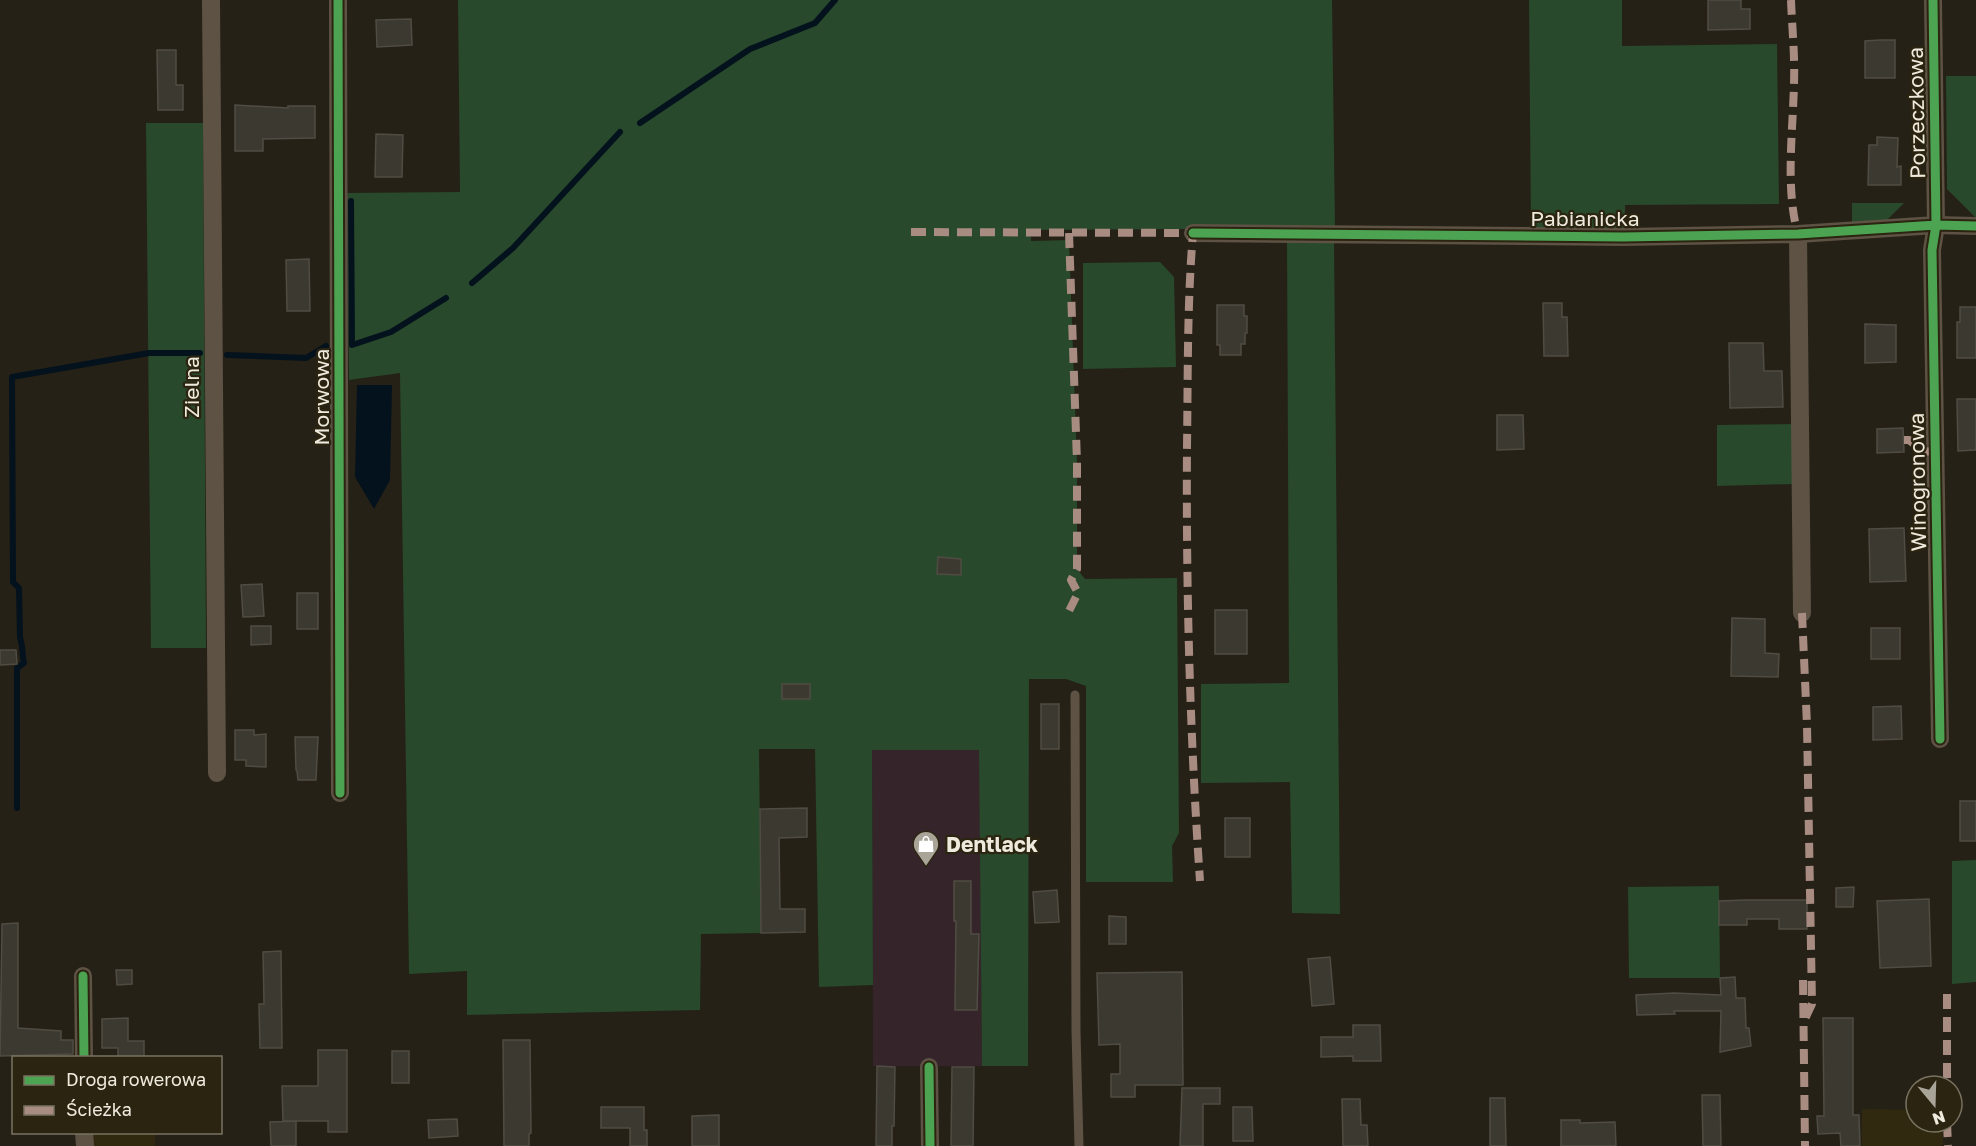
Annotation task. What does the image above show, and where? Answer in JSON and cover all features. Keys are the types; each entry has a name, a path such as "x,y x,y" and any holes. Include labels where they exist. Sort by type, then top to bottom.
{"street":[{"name":"Zielna","path":"211,0 217,773"},
{"name":"Morwowa","path":"338,0 340,793"},
{"name":"Porzeczkowa","path":"1933,0 1936,225"},
{"name":"Pabianicka","path":"1193,233 1623,237 1798,234 1936,225 1976,226"},
{"name":"Winogronowa","path":"1936,225 1932,250 1940,739"},
{"path":"1798,234 1802,613"},
{"path":"83,976 84,1056"},
{"path":"929,1067 930,1146"}],"lane":[{"path":"1076,695 1076,1031 1079,1146"}],"shaded area":[{"name":"Dentlack","path":"872,750 980,750 982,1066 873,1066"},
{"path":"1862,1109 1904,1110 1904,1134 1943,1134 1943,1146 1862,1146"},
{"path":"93,1134 155,1134 155,1146 93,1146"}],"green space":[{"path":"458,0 1332,0 1335,228 1031,230 1031,241 1069,240 1077,462 1077,569 1085,579 1177,578 1179,833 1172,846 1173,882 1086,882 1086,686 1066,679 1029,679 1028,1066 982,1066 979,750 872,750 873,985 819,987 815,749 759,749 761,933 701,934 700,1010 467,1015 467,971 409,974 400,373 349,380 347,193 460,192"},
{"path":"1529,0 1622,0 1622,46 1777,44 1779,204 1625,205 1625,232 1531,230"},
{"path":"1946,76 1976,76 1976,218 1947,189"},
{"path":"146,123 203,123 206,648 151,648"},
{"path":"1852,203 1904,203 1884,223 1852,224"},
{"path":"1287,238 1334,239 1340,914 1292,913 1290,782 1201,783 1201,684 1289,683"},
{"path":"1160,262 1174,277 1176,367 1083,369 1083,263"},
{"path":"1794,424 1793,484 1717,486 1717,425"},
{"path":"1976,860 1976,982 1952,984 1952,861"},
{"path":"1719,886 1720,978 1629,978 1628,887"}],"water":[{"path":"357,385 392,385 390,480 374,509 355,477"}],"building":[{"path":"1708,0 1741,0 1741,9 1750,9 1750,29 1708,30"},
{"path":"411,19 412,45 377,47 376,20"},
{"path":"1895,40 1895,78 1865,78 1865,41"},
{"path":"157,50 176,50 176,85 183,85 183,110 158,110"},
{"path":"235,105 288,108 288,106 315,106 315,138 263,139 263,151 235,151"},
{"path":"376,134 403,135 402,177 375,177"},
{"path":"1877,137 1898,138 1897,167 1901,166 1901,185 1868,185 1869,145 1877,145"},
{"path":"309,259 310,311 287,311 286,260"},
{"path":"1543,303 1562,303 1562,317 1567,317 1568,356 1544,356"},
{"path":"1217,305 1244,305 1244,316 1247,316 1247,333 1245,333 1245,344 1241,344 1241,355 1220,355 1220,345 1217,345"},
{"path":"1960,307 1976,307 1976,358 1957,358 1957,322 1960,322"},
{"path":"1865,324 1896,325 1896,362 1865,363"},
{"path":"1729,343 1763,343 1764,371 1782,371 1783,407 1730,408"},
{"path":"1957,399 1976,399 1976,450 1958,451"},
{"path":"1497,415 1523,415 1524,449 1497,450"},
{"path":"1903,428 1904,452 1877,453 1877,429"},
{"path":"1904,528 1906,581 1870,582 1869,529"},
{"path":"938,557 961,559 961,575 937,574"},
{"path":"262,584 264,616 243,617 241,585"},
{"path":"297,593 318,593 318,629 297,629"},
{"path":"1215,610 1247,610 1247,654 1215,654"},
{"path":"1732,618 1765,619 1765,653 1779,654 1778,677 1731,676"},
{"path":"251,626 271,626 271,644 251,645"},
{"path":"1871,628 1900,628 1900,659 1871,659"},
{"path":"0,650 16,650 17,664 0,665"},
{"path":"782,684 810,684 810,699 782,699"},
{"path":"1041,704 1059,704 1059,749 1041,749"},
{"path":"1901,706 1902,739 1873,740 1873,707"},
{"path":"235,730 254,730 254,735 266,734 266,767 246,766 246,760 235,760"},
{"path":"295,737 318,737 316,780 298,780"},
{"path":"1960,801 1976,801 1976,841 1960,841"},
{"path":"807,808 807,837 779,838 780,909 805,909 805,932 761,933 760,809"},
{"path":"1225,818 1250,818 1250,857 1225,857"},
{"path":"954,881 971,881 971,934 979,934 977,1010 955,1010"},
{"path":"1854,887 1853,907 1836,907 1836,888"},
{"path":"1057,890 1059,922 1035,923 1033,892"},
{"path":"1929,899 1931,966 1880,968 1877,901"},
{"path":"1807,900 1807,929 1779,929 1779,919 1747,919 1747,925 1719,925 1719,901"},
{"path":"1109,916 1126,917 1126,944 1109,944"},
{"path":"18,923 18,1028 61,1031 61,1040 73,1040 73,1054 0,1056 2,924"},
{"path":"281,951 282,1048 260,1048 259,1004 264,1004 263,952"},
{"path":"1330,957 1334,1004 1312,1006 1308,959"},
{"path":"116,970 132,970 132,984 117,985"},
{"path":"1182,972 1183,1085 1135,1085 1135,1097 1111,1097 1111,1074 1120,1074 1120,1044 1099,1045 1097,973"},
{"path":"1735,977 1736,998 1745,998 1746,1028 1749,1028 1751,1046 1720,1052 1721,1011 1674,1011 1675,1014 1637,1015 1636,995 1674,993 1721,995 1720,978"},
{"path":"128,1018 128,1041 144,1041 144,1056 118,1056 118,1048 102,1048 102,1019"},
{"path":"1823,1018 1853,1018 1853,1115 1859,1115 1860,1146 1841,1146 1840,1133 1818,1134 1817,1116 1824,1116"},
{"path":"1353,1025 1380,1025 1381,1061 1353,1061 1353,1056 1321,1057 1321,1037 1353,1037"},
{"path":"503,1040 530,1040 531,1133 529,1134 529,1146 504,1146"},
{"path":"318,1050 347,1050 347,1132 328,1132 328,1121 283,1121 282,1086 318,1086"},
{"path":"392,1051 409,1051 409,1083 392,1083"},
{"path":"877,1066 895,1067 892,1146 876,1146"},
{"path":"952,1067 974,1067 973,1146 951,1146"},
{"path":"1182,1088 1220,1088 1220,1104 1203,1104 1203,1146 1180,1146"},
{"path":"1702,1095 1720,1095 1721,1146 1703,1146"},
{"path":"1490,1098 1505,1098 1506,1146 1490,1146"},
{"path":"1342,1099 1360,1099 1361,1125 1367,1125 1368,1146 1343,1146"},
{"path":"601,1107 644,1107 647,1146 630,1146 630,1128 601,1128"},
{"path":"1233,1107 1252,1107 1253,1141 1233,1141"},
{"path":"719,1115 719,1146 692,1146 692,1116"},
{"path":"457,1119 458,1136 429,1138 428,1120"},
{"path":"1561,1120 1580,1120 1580,1123 1615,1122 1616,1146 1561,1146"},
{"path":"296,1121 296,1146 271,1146 270,1122"}],"waterway":[{"path":"640,123 750,49 815,23 835,0"},
{"path":"472,283 513,248 620,132"},
{"path":"351,201 352,345 391,332 446,298"},
{"path":"227,355 306,358 326,346"},
{"path":"17,808 17,668 24,663 20,638 19,588 13,582 12,377 149,353 200,353"}],"marked path":[{"path":"1791,0 1794,52 1791,179 1794,217 1798,234"},
{"path":"911,232 1193,233 1188,340 1187,555 1191,718 1200,881"},
{"path":"1069,233 1077,462 1077,569 1071,580 1078,593 1069,611"},
{"path":"1904,440 1909,440 1923,451 1934,452"},
{"path":"1802,613 1807,725 1812,1004 1804,1021"},
{"path":"1803,980 1805,1146"},
{"path":"1947,994 1947,1074"},
{"path":"1948,1134 1948,1146"}],"cycle path":[{"path":"338,0 340,793"},
{"path":"1933,0 1936,225 1932,250 1940,739"},
{"path":"1193,233 1623,237 1798,234 1936,225 1976,226"},
{"path":"83,976 84,1056"},
{"path":"929,1067 930,1146"}],"place":[{"name":"Dentlack","path":"926,867"}]}
